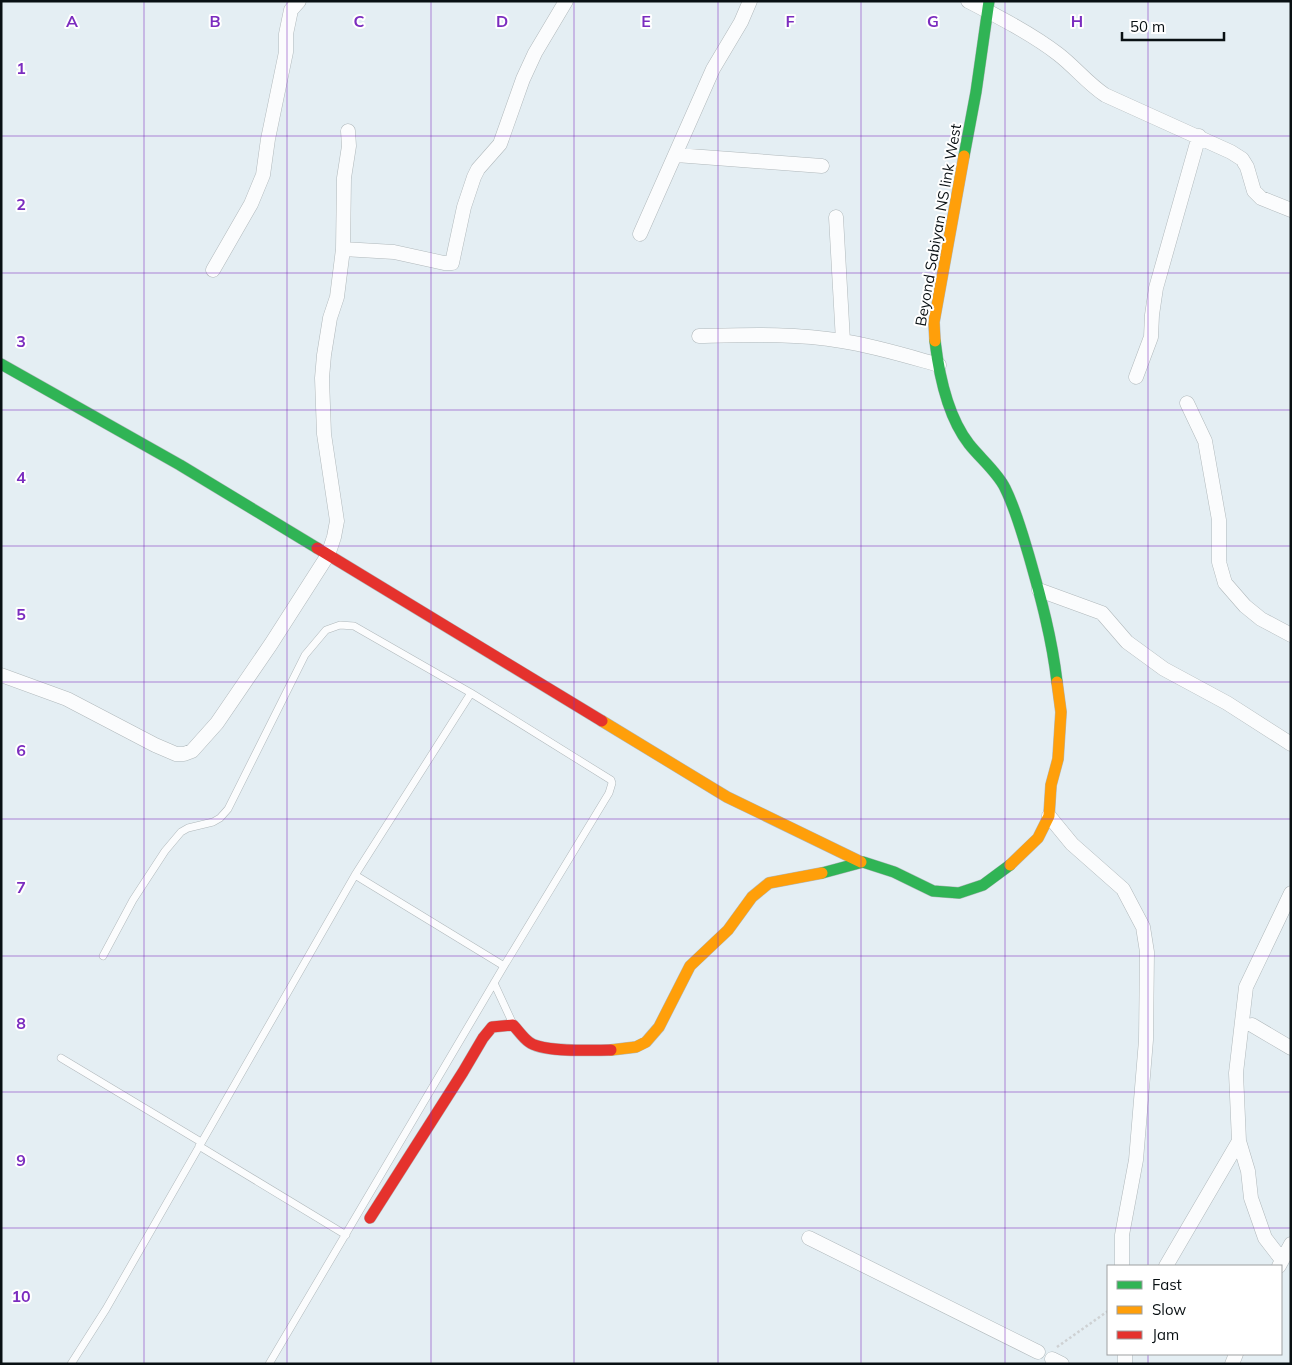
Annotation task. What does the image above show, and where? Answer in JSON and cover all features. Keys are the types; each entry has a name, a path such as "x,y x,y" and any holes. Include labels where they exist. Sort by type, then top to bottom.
{"street":[{"path":"213,270 251,204 263,175 268,138 286,52 286,34 291,10 300,1"},
{"path":"343,249 394,252 452,263 464,206 474,177 478,169 500,144 523,79 535,53 566,1"},
{"path":"640,234 713,69 741,22 750,1"},
{"path":"968,1 988,6 1059,55 1091,86 1105,95 1199,136 1242,159 1247,167 1254,191 1261,198 1291,210"},
{"name":"Beyond Sabiyan NS link West","path":"988,6 976,92 934,322 935,343 943,388 958,429 1004,486 1017,516 1039,590 1054,654 1061,712 1058,759 1051,785 1050,816"},
{"path":"1,675 67,699 155,746 176,754 192,751 217,723 271,644 328,555 337,521 324,434 323,370 330,318 337,297 343,249 344,178 349,146 348,131"},
{"path":"1136,376 1151,336 1156,288 1199,136"},
{"path":"676,155 822,166"},
{"path":"836,217 843,341"},
{"path":"699,336 751,335 843,341 882,349 939,366"},
{"path":"1,364 180,465 727,797 861,862 894,872 932,891 958,893 983,885 1009,866 1038,838 1050,816 1072,844 1123,889 1143,927 1147,952 1146,1040 1136,1160 1122,1235 1122,1265"},
{"path":"1187,403 1205,441 1219,520 1219,562 1225,583 1245,606 1256,615 1291,634"},
{"path":"1039,590 1102,613 1127,642 1164,668 1227,703 1291,744"},
{"path":"370,1218 490,1028 499,1025 513,1025 530,1043 541,1047 619,1050 636,1047 646,1042 659,1027 690,966 728,930 752,897 761,888 769,883 780,880 807,877 861,862"},
{"path":"1291,893 1246,987 1236,1073 1239,1141 1248,1171 1251,1198 1265,1238 1280,1263 1291,1244"},
{"path":"1252,1025 1291,1048"},
{"path":"1167,1265 1239,1141"},
{"path":"809,1238 1038,1352"}],"lane":[{"path":"103,956 133,900 164,851 180,832 188,828 214,822 228,809 305,655 326,630 340,625 354,626 472,693 609,777 612,783 609,793 504,966 269,1364"},
{"path":"72,1364 355,875 472,693"},
{"path":"355,875 504,966"},
{"path":"494,983 513,1025"},
{"path":"61,1058 346,1235"}],"path":[{"path":"1057,1357 1107,1312"}],"traffic: fast":[{"path":"964,156 976,92 989,1"},
{"path":"935,341 942,381 955,421 969,444 1002,482 1016,513 1042,603 1057,682"},
{"path":"1,364 180,465 317,548"},
{"path":"822,873 863,862 894,872 933,891 959,893 983,885 1010,865"}],"traffic: slow":[{"path":"935,341 934,322 964,156"},
{"path":"1010,865 1038,838 1049,816 1051,785 1058,759 1061,712 1057,682"},
{"path":"602,721 727,797 861,862"},
{"path":"611,1050 636,1047 646,1042 659,1027 690,966 728,930 752,897 769,883 822,873"}],"traffic: jam":[{"path":"317,548 602,721"},
{"path":"370,1218 483,1038 492,1027 513,1025 529,1042 545,1048 611,1050"}]}
